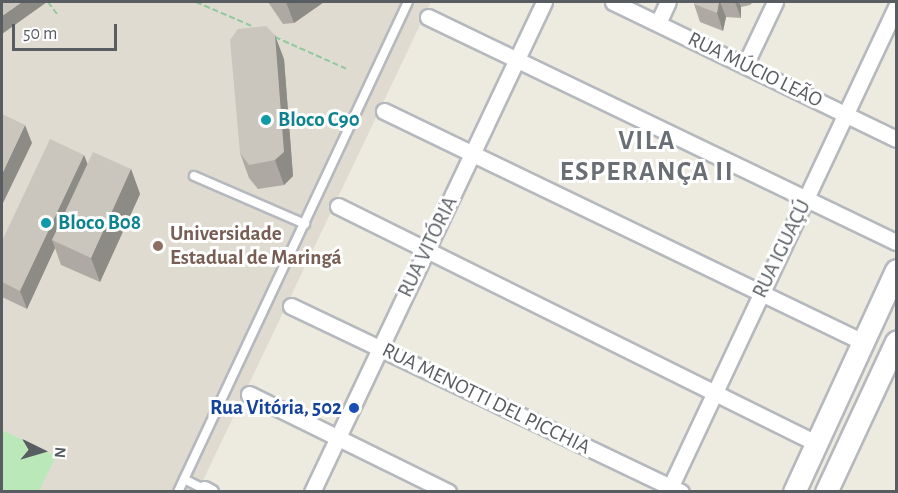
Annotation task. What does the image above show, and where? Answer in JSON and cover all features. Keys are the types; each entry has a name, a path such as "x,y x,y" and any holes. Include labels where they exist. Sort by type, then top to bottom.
{"main road":[{"path":"794,492 897,270"},
{"path":"826,492 897,342"}],"street":[{"name":"RUA VITÓRIA","path":"312,492 544,2"},
{"name":"RUA MÚCIO LEÃO","path":"613,2 897,139"},
{"path":"658,23 668,2"},
{"path":"745,65 775,2"},
{"name":"RUA IGUAÇÚ","path":"673,490 715,391 761,293 846,114 893,26 897,7"},
{"path":"428,17 897,242"},
{"path":"384,111 863,342"},
{"path":"338,206 816,443"},
{"name":"RUA MENOTTI DEL PICCHIA","path":"291,306 673,490"},
{"path":"249,394 448,492"}],"lane":[{"path":"178,492 408,2"},
{"path":"194,176 305,224"},
{"path":"184,479 207,490"}],"path":[{"path":"48,2 57,14"},
{"path":"196,2 261,30"},
{"path":"271,35 347,69"}],"shaded area":[{"name":"Universidade Estadual de Maringá","path":"2,2 431,2 198,491 2,491"}],"green space":[{"path":"2,430 56,456 39,491 2,491"}],"building":[{"path":"2,2 22,2 2,16"},
{"path":"695,2 719,2 717,13 694,4"},
{"name":"Bloco C90","path":"266,26 275,35 284,152 275,160 249,165 240,153 230,40 238,29"},
{"path":"2,114 25,125 2,174"},
{"path":"50,139 84,155 20,291 2,282 2,241"},
{"path":"93,152 131,169 91,258 52,240"}],"place":[{"name":"Bloco C90","path":"266,120"},
{"name":"Bloco B08","path":"46,223"},
{"name":"Universidade Estadual de Maringá","path":"158,246"},
{"name":"Rua Vitória, 502","path":"354,408"}],"district":[{"name":"VILA ESPERANÇA II","path":"647,156"}]}
